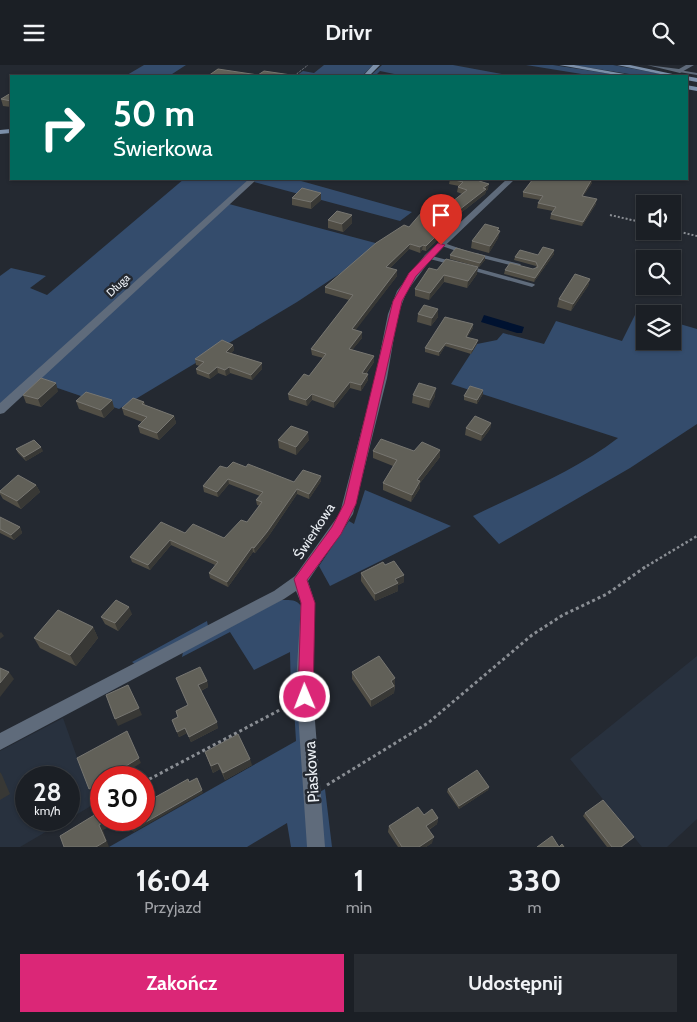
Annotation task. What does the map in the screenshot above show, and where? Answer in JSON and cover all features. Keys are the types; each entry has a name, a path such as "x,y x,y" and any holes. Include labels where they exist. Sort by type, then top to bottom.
{"street":[{"path":"367,75 377,65"},
{"path":"562,65 627,75"},
{"path":"620,65 680,74 691,65"},
{"path":"650,65 680,74"},
{"name":"Długa","path":"0,410 252,180"},
{"name":"Świerkowa","path":"0,743 279,595 300,579 337,531 346,514 381,378 393,314 402,291 428,257 510,180"},
{"name":"Piaskowa","path":"300,579 308,603 305,697 316,847"}],"lane":[{"path":"680,74 697,75"},
{"path":"441,245 524,267"},
{"path":"428,257 456,264"},
{"path":"466,267 532,285"}],"path":[{"path":"295,75 308,65"},
{"path":"610,215 636,221"},
{"path":"681,232 697,236"},
{"path":"312,793 428,723 532,635 564,615 607,594 667,552 697,536"},
{"path":"155,776 305,697"}],"shaded area":[{"path":"144,65 186,65 171,75 127,75"},
{"path":"324,65 373,65 363,75 297,75 303,71 314,73"},
{"path":"382,65 453,65 508,75 399,75 380,71 376,75 371,75"},
{"path":"526,65 553,65 618,75 588,75"},
{"path":"572,65 613,65 668,75 636,75"},
{"path":"183,180 249,180 0,405 0,276 11,268 46,276 30,288 47,295"},
{"path":"256,180 298,180 412,212 400,221 254,182"},
{"path":"229,204 383,245 297,302 119,409 37,381"},
{"path":"636,313 636,350 681,350 681,324 697,329 697,424 630,468 499,544 473,516 566,471 618,438 451,384 477,344 497,340 503,333 544,344 556,321 622,341"},
{"path":"484,315 524,327 522,333 481,322"},
{"path":"365,490 451,526 330,586 319,566 349,521 354,524"},
{"path":"281,600 291,600 302,608 297,690 291,696 290,652 254,670 230,632 182,657 183,652"},
{"path":"207,621 208,626 135,664 132,662"},
{"path":"697,656 697,819 667,847 642,847 570,759"},
{"path":"298,705 310,847 291,847 287,823 247,847 109,847 137,831 155,831 155,821 296,741 294,708"},
{"path":"63,718 79,763 90,770 90,807 80,812 80,766 15,766 15,831 47,831 20,847 0,847 0,751"},
{"path":"325,789 332,847 322,847 318,793"}],"building":[{"path":"218,69 258,75 209,75"},
{"path":"264,71 291,75 258,75"},
{"path":"10,94 10,101 1,99"},
{"path":"455,180 480,180 489,184 483,188 486,189 450,217 454,218 426,246 420,247 410,244 386,267 397,270 352,329 362,332 349,349 374,356 362,373 368,374 361,385 350,382 334,402 312,394 306,400 288,394 304,374 309,376 326,354 311,349 353,295 325,287 376,243 404,225 409,227 422,212 434,216 467,190 458,187 463,182"},
{"path":"532,180 591,180 582,196 597,199 583,222 551,214 556,207 538,203 543,196 523,192"},
{"path":"302,188 321,193 311,202 292,198"},
{"path":"337,211 352,215 342,224 328,220"},
{"path":"485,224 499,228 497,230 500,231 490,246 472,241"},
{"path":"543,247 554,250 535,278 505,270 510,263 533,269 538,267 536,262 515,257 520,250 538,255"},
{"path":"456,248 485,256 480,263 450,255"},
{"path":"446,259 478,267 468,281 444,275 430,293 415,289 429,268 437,270"},
{"path":"575,274 590,279 573,304 559,299"},
{"path":"424,305 438,309 432,318 418,314"},
{"path":"445,317 473,324 466,337 478,340 472,350 446,343 439,352 425,348"},
{"path":"222,340 233,345 226,352 262,363 251,375 229,367 225,370 217,367 209,374 196,369 204,362 195,359"},
{"path":"41,378 56,383 38,399 23,395"},
{"path":"419,383 436,388 430,400 413,395"},
{"path":"470,386 483,390 477,400 464,396"},
{"path":"86,392 112,400 101,410 76,401"},
{"path":"133,398 144,402 142,404 174,416 157,433 138,426 147,417 122,408"},
{"path":"475,416 491,423 482,435 466,428"},
{"path":"291,426 308,432 296,447 278,440"},
{"path":"381,439 414,451 422,442 440,450 417,480 420,481 412,495 383,483 397,460 373,451"},
{"path":"34,440 41,447 24,457 16,449"},
{"path":"233,462 246,467 248,464 294,482 303,470 321,476 309,494 297,489 267,532 254,548 252,547 227,582 209,573 218,562 170,540 148,565 130,557 161,522 185,533 193,524 224,538 241,520 247,522 262,502 256,500 263,492 228,479 217,492 203,486 220,466 227,468"},
{"path":"18,475 36,485 17,501 0,491"},
{"path":"0,517 20,527 11,535 0,529"},
{"path":"394,561 404,575 395,579 398,583 375,594 361,573 383,562 385,565"},
{"path":"116,600 129,607 115,623 101,617"},
{"path":"58,610 93,627 70,655 34,638"},
{"path":"379,656 395,678 391,681 394,686 371,700 352,672"},
{"path":"200,667 207,681 198,685 217,722 189,737 185,728 177,732 172,720 178,717 176,711 188,705 176,678"},
{"path":"0,668 9,672 0,683"},
{"path":"128,685 139,708 115,719 106,695"},
{"path":"127,731 139,758 126,766 90,766 89,789 77,758"},
{"path":"238,734 250,759 223,773 218,763 211,766 205,752"},
{"path":"477,770 489,787 459,806 448,789"},
{"path":"197,778 202,790 155,817 155,797 188,779 189,782"},
{"path":"603,800 634,837 621,847 612,847 585,813"},
{"path":"418,807 424,815 432,809 438,818 426,826 434,837 419,847 402,847 389,826"},
{"path":"90,818 90,831 102,831 106,841 96,847 64,847 60,836 68,831 80,831 80,824"},
{"path":"552,836 559,847 537,847"}],"route":[{"path":"305,697 308,603 306,591 300,579 337,531 350,504 381,378 393,314 402,291 412,275 441,245"}]}
